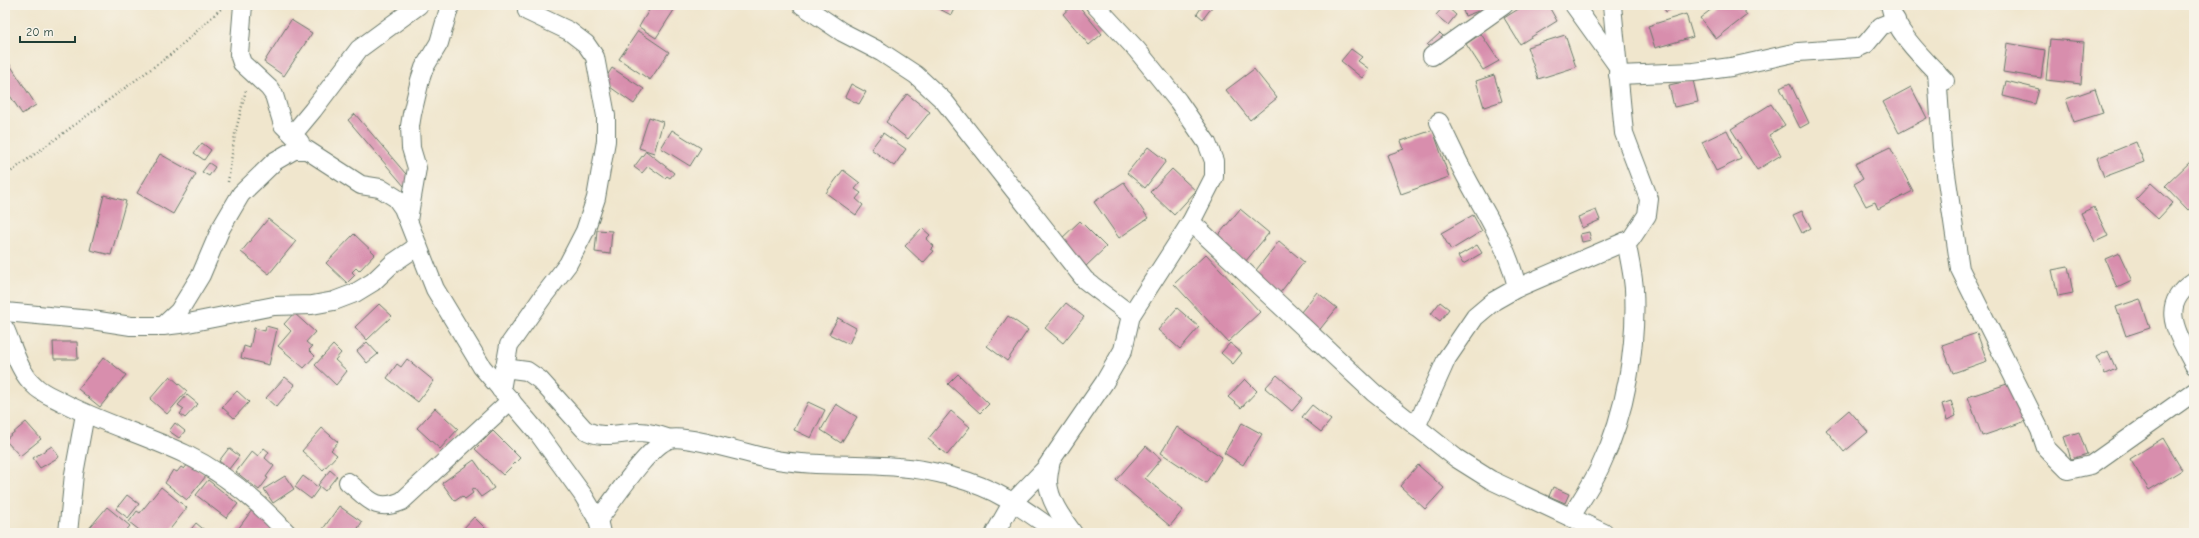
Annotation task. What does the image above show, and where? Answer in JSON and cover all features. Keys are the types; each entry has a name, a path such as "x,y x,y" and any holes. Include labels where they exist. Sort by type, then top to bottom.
{"street":[{"path":"243,5 240,54 242,63 270,88 274,95 283,124 307,150 361,185 380,188 396,198 408,220 435,289 482,367 538,433 583,495 600,526 648,455 670,439 681,437 773,459 818,464 898,467 926,471 976,485 1006,498 1058,533"},
{"path":"293,134 358,49 419,5"},
{"path":"408,220 416,168 410,126 412,114 424,68 439,43 450,5"},
{"path":"802,5 842,32 881,52 916,75 944,101 1085,280 1131,315"},
{"path":"995,533 1012,503 1044,469 1104,383 1123,350 1131,315 1191,222 1214,177 1214,160 1207,143 1178,101 1137,50 1095,5"},
{"path":"1432,56 1504,5"},
{"path":"1574,5 1617,70"},
{"path":"1416,427 1447,358 1475,318 1494,301 1518,288 1626,241 1639,230 1647,215 1649,199 1624,133 1612,5"},
{"path":"348,482 379,506 389,507 402,501 506,395 504,368 509,345 568,264 585,231 596,198 606,141 606,116 595,56 586,44 569,31 527,11"},
{"path":"1617,70 1694,72 1731,67 1798,52 1857,48 1866,44 1893,12 1916,50 1942,77 1942,147 1960,269 2040,430 2046,448 2068,470 2090,465 2194,392"},
{"path":"1439,122 1462,170 1490,217 1506,250 1513,266 1518,288"},
{"path":"163,326 179,311 201,275 221,228 241,194 275,161 294,150 307,150"},
{"path":"1191,222 1374,393 1456,458 1491,480 1604,533"},
{"path":"1570,517 1601,465 1612,439 1631,362 1634,328 1634,288 1626,241"},
{"path":"5,312 85,319 131,326 163,326 188,323 212,317 274,306 312,305 334,301 355,293 373,282 393,263 418,246"},
{"path":"2194,281 2178,297 2174,307 2173,323 2194,365"},
{"path":"5,329 24,373 34,386 86,414 184,454 212,469 240,489 270,514 287,533"},
{"path":"504,368 527,371 540,380 584,429 591,434 640,432 657,433 670,439"},
{"path":"68,533 74,474 86,414"},
{"path":"1052,458 1048,483 1060,513 1073,533"}],"path":[{"path":"5,176 174,52 225,5"},
{"path":"227,189 235,134 251,71"}],"building":[{"path":"652,5 672,5 676,7 656,38 639,27"},
{"path":"932,5 956,5 951,15"},
{"path":"1073,5 1078,5 1102,34 1089,45 1063,14"},
{"path":"1203,5 1212,7 1203,19 1197,14"},
{"path":"1445,5 1456,15 1448,25 1436,15"},
{"path":"1461,5 1494,5 1465,16"},
{"path":"1525,5 1548,5 1557,21 1520,44 1504,18"},
{"path":"1662,5 1677,5 1666,12"},
{"path":"1717,5 1739,5 1747,15 1716,39 1700,18"},
{"path":"1686,14 1693,37 1655,48 1648,26"},
{"path":"291,20 312,33 284,76 264,62"},
{"path":"638,31 669,52 650,80 619,59"},
{"path":"1440,33 1447,40 1434,52 1427,45"},
{"path":"1481,34 1499,61 1483,70 1466,44"},
{"path":"1565,35 1576,67 1538,79 1527,47"},
{"path":"2050,39 2084,42 2081,84 2046,80"},
{"path":"2007,43 2045,50 2041,78 2003,72"},
{"path":"1351,49 1362,57 1358,61 1369,69 1362,78 1341,61"},
{"path":"5,57 36,105 22,114 5,88"},
{"path":"612,68 644,89 634,104 603,82"},
{"path":"1254,69 1277,98 1250,120 1226,90"},
{"path":"1494,75 1502,101 1484,107 1476,81"},
{"path":"1693,80 1698,102 1674,107 1669,85"},
{"path":"2006,81 2039,89 2035,104 2003,96"},
{"path":"1790,83 1809,123 1800,128 1780,88"},
{"path":"851,84 866,92 859,104 845,97"},
{"path":"1911,87 1927,118 1899,133 1883,102"},
{"path":"2095,89 2103,113 2074,122 2066,99"},
{"path":"907,94 930,112 908,139 886,122"},
{"path":"1771,104 1785,125 1769,135 1781,155 1757,170 1731,129"},
{"path":"355,114 411,180 404,186 348,120"},
{"path":"649,117 663,122 654,153 639,148"},
{"path":"672,130 701,148 690,166 661,148"},
{"path":"1433,130 1449,177 1401,194 1387,155 1404,149 1401,141"},
{"path":"1727,130 1741,159 1716,171 1702,142"},
{"path":"883,133 906,149 894,166 871,149"},
{"path":"2136,142 2144,162 2104,177 2097,158"},
{"path":"202,143 211,150 204,160 194,153"},
{"path":"1148,147 1166,161 1145,188 1127,173"},
{"path":"1890,147 1913,191 1878,209 1875,202 1866,206 1854,184 1863,179 1855,164"},
{"path":"646,151 674,173 670,178 667,176 665,178 648,166 642,173 634,167"},
{"path":"160,154 196,174 173,214 137,193"},
{"path":"2192,160 2194,162 2194,205 2188,210 2165,186"},
{"path":"209,163 215,167 209,176 202,172"},
{"path":"1172,169 1196,191 1174,215 1150,192"},
{"path":"843,170 860,183 855,189 861,193 856,199 863,205 856,215 826,193"},
{"path":"1124,182 1148,218 1119,238 1094,202"},
{"path":"2151,183 2173,203 2158,219 2136,199"},
{"path":"104,195 126,201 111,255 90,250"},
{"path":"2094,207 2108,236 2095,242 2081,213"},
{"path":"1240,209 1269,233 1245,262 1216,238"},
{"path":"1596,210 1600,220 1582,228 1578,217"},
{"path":"1802,211 1811,228 1802,233 1793,215"},
{"path":"1473,215 1482,231 1451,250 1441,233"},
{"path":"268,219 296,241 269,274 241,252"},
{"path":"1080,221 1106,247 1085,267 1060,240"},
{"path":"922,228 930,235 926,239 934,246 931,249 934,251 923,263 905,246"},
{"path":"597,230 612,231 610,254 595,252"},
{"path":"1589,232 1591,240 1582,242 1580,234"},
{"path":"354,234 375,254 359,271 356,268 352,272 355,275 347,283 326,263"},
{"path":"1279,241 1304,262 1279,294 1253,274"},
{"path":"1477,245 1482,253 1463,264 1458,256"},
{"path":"2119,253 2132,281 2117,288 2105,259"},
{"path":"1206,254 1260,312 1228,342 1174,284"},
{"path":"2068,267 2073,293 2058,296 2052,270"},
{"path":"1317,292 1337,308 1317,333 1297,317"},
{"path":"2140,299 2150,328 2126,336 2116,307"},
{"path":"1440,302 1449,309 1440,321 1431,314"},
{"path":"1066,303 1084,317 1063,343 1045,328"},
{"path":"379,304 392,316 367,340 355,327"},
{"path":"1177,308 1199,327 1180,349 1158,330"},
{"path":"294,313 315,332 306,342 312,347 309,350 315,356 304,368 278,346 291,331 284,324"},
{"path":"1008,316 1028,330 1007,361 987,346"},
{"path":"838,318 856,328 849,344 829,334"},
{"path":"266,326 277,329 269,365 241,358 244,346 250,348 254,328 265,331"},
{"path":"1977,333 1987,361 1953,373 1942,345"},
{"path":"53,342 77,342 78,359 54,359"},
{"path":"367,342 378,354 367,363 357,351"},
{"path":"1230,343 1242,353 1233,364 1221,353"},
{"path":"333,345 341,353 335,360 347,371 336,385 315,365"},
{"path":"2108,351 2116,369 2105,374 2096,357"},
{"path":"104,357 126,375 100,407 78,389"},
{"path":"407,359 434,381 418,402 387,378 397,364 401,367"},
{"path":"958,374 989,404 980,413 948,384"},
{"path":"1277,375 1303,398 1292,411 1265,388"},
{"path":"170,376 187,391 167,414 150,399"},
{"path":"285,377 295,385 276,407 266,398"},
{"path":"1245,379 1257,391 1241,408 1228,397"},
{"path":"2013,382 2026,421 1982,436 1968,397"},
{"path":"237,391 249,402 234,418 222,407"},
{"path":"187,395 198,404 185,418 180,414 184,409 178,405"},
{"path":"1951,401 1956,416 1947,420 1942,404"},
{"path":"808,402 825,410 811,438 794,430"},
{"path":"836,404 857,417 841,443 821,430"},
{"path":"1312,405 1331,420 1321,432 1302,417"},
{"path":"435,408 458,429 440,449 417,428"},
{"path":"1849,410 1868,432 1844,452 1826,430"},
{"path":"951,411 970,427 947,455 928,439"},
{"path":"26,422 41,439 20,456 5,440"},
{"path":"175,423 185,431 179,438 169,431"},
{"path":"1242,423 1262,434 1243,465 1224,453"},
{"path":"1177,427 1222,457 1206,483 1161,453"},
{"path":"322,428 338,442 331,450 337,455 323,470 302,451"},
{"path":"493,431 520,458 503,475 475,449"},
{"path":"2079,432 2087,454 2071,459 2064,437"},
{"path":"2163,438 2182,470 2149,490 2130,459"},
{"path":"52,446 59,457 40,468 33,458"},
{"path":"1146,446 1161,459 1145,478 1183,510 1170,526 1116,480"},
{"path":"229,448 239,456 229,469 219,461"},
{"path":"264,448 269,452 265,458 274,466 266,477 268,478 259,490 236,472 252,451 258,456"},
{"path":"474,460 494,488 481,497 474,488 471,490 473,493 465,499 462,496 455,501 442,483"},
{"path":"189,463 206,476 187,500 165,483 173,470 177,472 181,467 184,469"},
{"path":"1418,465 1444,488 1425,509 1400,486"},
{"path":"330,470 337,476 325,491 318,485"},
{"path":"285,476 294,489 273,503 264,489"},
{"path":"303,476 319,488 311,499 295,487"},
{"path":"208,480 238,504 226,518 196,495"},
{"path":"161,487 187,508 167,533 148,531 143,533 129,522 137,511 140,513"},
{"path":"1553,487 1569,494 1565,503 1549,496"},
{"path":"127,495 139,504 128,518 116,509"},
{"path":"339,506 362,522 355,533 328,533 323,529"},
{"path":"107,507 130,526 124,533 89,533 87,531"},
{"path":"252,510 278,529 275,533 235,533"},
{"path":"474,517 490,533 467,533 463,529"},
{"path":"196,523 208,533 188,533"}]}
